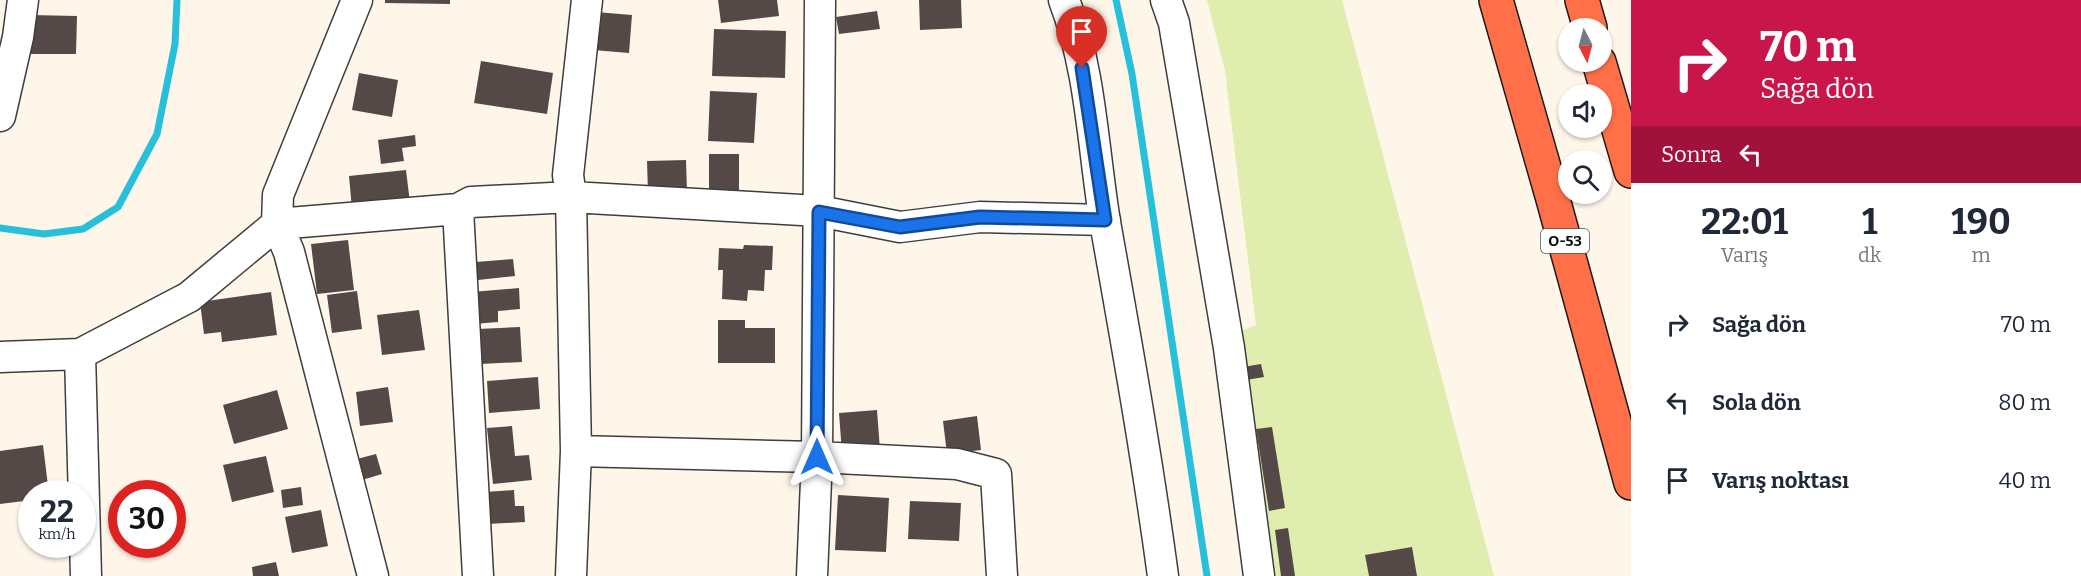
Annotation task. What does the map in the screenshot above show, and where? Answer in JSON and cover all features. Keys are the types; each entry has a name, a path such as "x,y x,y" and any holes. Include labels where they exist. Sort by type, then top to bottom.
{"highway":[{"name":"O-53","path":"1496,0 1631,483"},
{"path":"1582,0 1587,18"},
{"path":"1602,72 1631,171"}],"street":[{"path":"0,116 18,37 23,0"},
{"path":"357,0 278,195 277,224 289,252 373,576"},
{"path":"570,576 576,451 568,175 587,0"},
{"path":"812,576 817,457 820,0"},
{"path":"1064,0 1075,29 1149,476 1163,576"},
{"path":"1166,0 1174,23 1229,348 1259,576"},
{"path":"0,357 80,354 189,297 277,224 458,209 471,202 570,197 819,212 900,227 980,217 1105,220"},
{"path":"458,209 478,576"},
{"path":"80,354 86,576"},
{"path":"576,451 817,457 957,464 996,474 1002,576"}],"green space":[{"path":"1207,0 1342,0 1494,576 1274,576 1237,333 1256,325 1225,71"}],"building":[{"path":"385,0 450,0 450,4 385,3"},
{"path":"718,0 777,0 779,16 721,23"},
{"path":"919,0 961,0 962,28 920,30"},
{"path":"877,11 880,29 839,34 836,17"},
{"path":"596,12 632,15 629,53 593,50"},
{"path":"30,15 77,16 76,54 29,54"},
{"path":"714,29 786,31 785,78 712,76"},
{"path":"481,61 553,73 547,114 474,103"},
{"path":"359,73 398,80 392,117 352,110"},
{"path":"710,91 757,93 754,143 708,141"},
{"path":"415,135 416,146 402,148 404,161 381,164 378,140"},
{"path":"709,154 739,154 739,193 709,193"},
{"path":"686,160 687,192 648,193 647,161"},
{"path":"406,170 410,203 352,209 349,176"},
{"path":"348,240 354,290 317,294 311,244"},
{"path":"744,245 773,246 772,270 765,270 764,291 748,290 747,301 722,299 723,270 718,270 719,248 743,249"},
{"path":"513,259 515,276 478,280 476,262"},
{"path":"519,288 520,309 498,311 498,322 474,324 472,292"},
{"path":"357,291 362,329 332,333 327,295"},
{"path":"271,292 277,335 222,342 221,332 204,334 200,302"},
{"path":"419,310 425,350 382,355 377,315"},
{"path":"718,320 745,320 745,328 775,328 775,363 718,363"},
{"path":"520,327 522,362 480,364 478,329"},
{"path":"1261,364 1264,377 1246,380 1243,367"},
{"path":"538,377 540,409 489,413 487,381"},
{"path":"388,387 393,422 360,426 356,392"},
{"path":"277,390 288,429 234,444 223,405"},
{"path":"877,410 880,450 842,453 839,413"},
{"path":"977,416 981,450 947,454 943,421"},
{"path":"512,426 515,456 529,455 532,480 493,484 487,428"},
{"path":"1272,427 1285,508 1269,511 1256,429"},
{"path":"43,445 47,480 18,480 18,502 0,504 0,451"},
{"path":"376,454 382,474 362,480 357,459"},
{"path":"266,456 274,492 232,502 223,465"},
{"path":"301,487 303,505 283,508 281,490"},
{"path":"514,490 515,506 524,506 525,522 487,524 485,492"},
{"path":"838,495 889,498 886,552 835,550"},
{"path":"910,501 961,503 959,541 908,539"},
{"path":"321,510 328,546 292,553 285,517"},
{"path":"1288,528 1295,576 1281,576 1275,530"},
{"path":"1412,547 1417,576 1369,576 1365,555"},
{"path":"276,562 279,576 253,576 252,567"}],"waterway":[{"path":"0,228 44,234 83,229 118,207 157,134 175,44 177,0"},
{"path":"1116,0 1132,74 1207,576"}],"route":[{"path":"817,457 819,212 900,227 980,217 1105,220 1082,68"}]}
